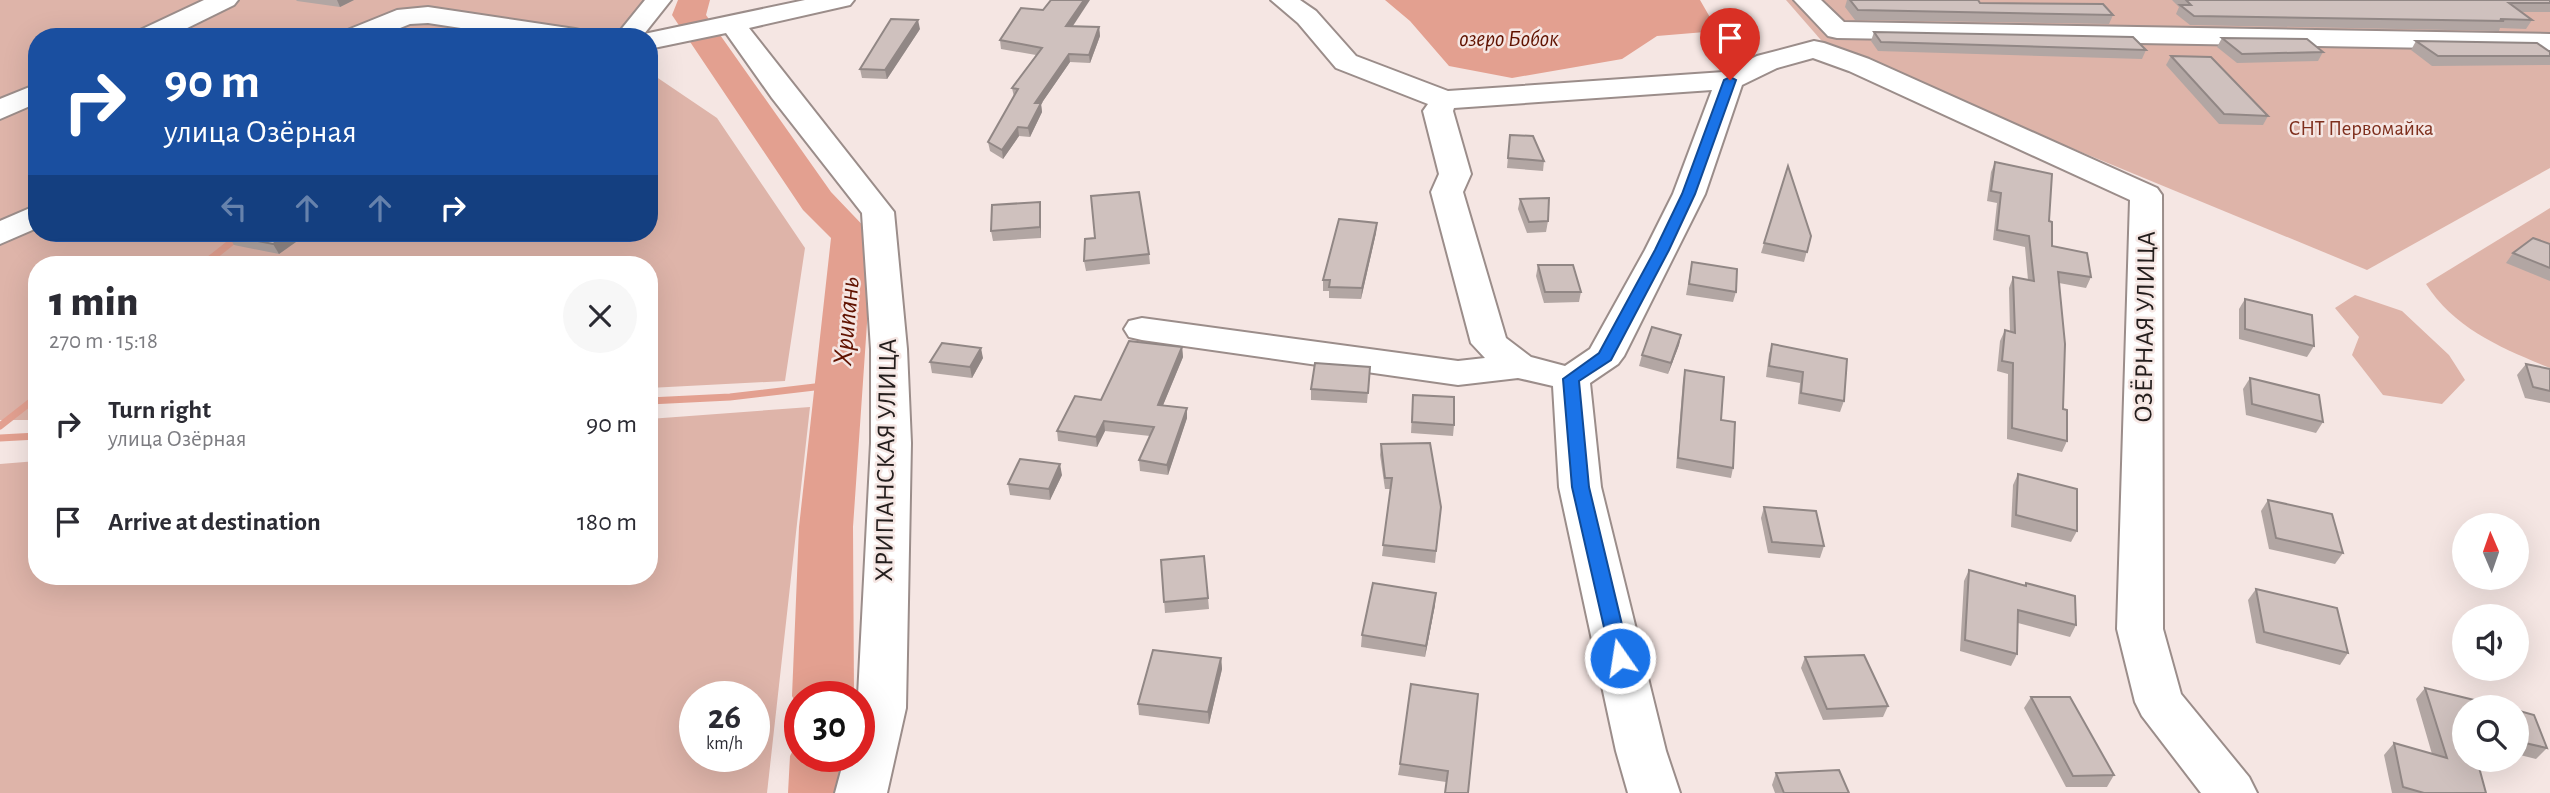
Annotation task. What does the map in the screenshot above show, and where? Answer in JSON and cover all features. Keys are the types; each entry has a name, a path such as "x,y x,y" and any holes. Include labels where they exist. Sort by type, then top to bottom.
{"street":[{"path":"166,28 225,0"},
{"path":"635,28 658,0"},
{"path":"658,39 841,0"},
{"path":"1142,329 1458,373 1518,366 1571,379 1605,356 1656,262 1689,194 1730,80 1446,100 1346,62 1307,17 1284,0"},
{"path":"1807,0 1837,30 2550,42"},
{"path":"373,28 416,8 428,15 515,28"},
{"name":"ХРИПАНСКАЯ УЛИЦА","path":"722,25 782,92 878,212 889,349 891,443 882,708 861,793"},
{"name":"ОЗЁРНАЯ УЛИЦА","path":"1730,80 1767,62 1814,49 1859,65 2146,195 2140,629 2159,702 2231,793"},
{"path":"0,110 28,96"},
{"path":"1446,100 1438,111 1455,174 1447,192 1489,343 1518,366"},
{"path":"0,234 28,220"},
{"path":"1571,379 1580,487 1641,751 1654,793"}],"green space":[{"path":"0,0 668,0 648,28 28,28 28,242 658,242 658,78 717,118 805,248 785,381 658,388 658,256 28,256 28,420 0,420"},
{"name":"СНТ Первомайка","path":"1786,0 2550,0 2550,168 2367,270 1827,47"},
{"path":"2550,208 2550,368 2514,353 2465,325 2438,300 2426,284"},
{"path":"2355,295 2402,311 2449,355 2465,380 2442,404 2383,395 2352,355 2359,337 2335,308"},
{"path":"810,407 770,766 770,681 679,681 679,772 769,772 767,793 0,793 0,464 28,462 28,585 658,585 658,418"}],"water":[{"name":"озеро Бобок","path":"1385,0 1700,0 1715,26 1705,32 1657,36 1622,59 1512,78 1449,66 1410,21"}],"building":[{"path":"1051,0 1084,0 1066,26 1099,27 1089,55 1069,54 1035,103 1041,103 1028,128 1018,127 1002,150 988,142 1018,89 1012,88 1042,48 1000,40 1021,8 1043,10"},
{"path":"1850,0 2103,4 2113,15 1858,10"},
{"path":"2186,0 2550,0 2550,3 2509,3 2532,20 2500,19 2504,21 2194,16 2180,5 2191,5"},
{"path":"891,19 918,20 885,70 860,69"},
{"path":"1874,32 2133,37 2146,50 1881,42"},
{"path":"2222,38 2307,39 2323,52 2242,54"},
{"path":"2416,41 2537,43 2550,52 2550,56 2438,56"},
{"path":"2171,56 2211,57 2268,116 2224,114"},
{"path":"1510,135 1533,136 1544,161 1508,158"},
{"path":"1995,162 2052,174 2049,221 2052,222 2052,246 2087,253 2091,277 2058,272 2065,344 2063,409 2067,410 2067,441 2012,428 2013,363 2002,361 2005,330 2015,333 2013,277 2034,281 2029,236 1997,230 2001,193 1991,191"},
{"path":"1788,166 1811,236 1807,252 1764,243"},
{"path":"1139,192 1149,254 1084,261 1085,239 1095,238 1091,196"},
{"path":"1549,198 1548,221 1529,222 1520,199"},
{"path":"1040,202 1040,227 991,231 992,205"},
{"path":"1339,219 1377,223 1362,288 1329,287 1330,280 1323,280"},
{"path":"2533,238 2550,244 2550,268 2513,253"},
{"path":"1692,262 1737,269 1736,292 1689,284"},
{"path":"1538,265 1573,265 1581,292 1545,292"},
{"path":"2245,299 2312,315 2314,346 2245,329"},
{"path":"1652,327 1681,335 1671,363 1642,355"},
{"path":"1129,341 1182,347 1158,405 1187,408 1167,465 1139,460 1154,427 1104,421 1096,437 1057,431 1075,396 1101,400"},
{"path":"942,343 981,348 970,367 930,362"},
{"path":"1772,344 1847,359 1844,401 1801,393 1803,372 1769,366"},
{"path":"1315,363 1370,367 1368,393 1311,389"},
{"path":"2526,364 2550,369 2550,391 2533,387"},
{"path":"1685,370 1724,377 1721,420 1735,422 1733,468 1678,458"},
{"path":"2250,378 2319,395 2323,422 2252,404"},
{"path":"1413,395 1454,397 1454,425 1412,422"},
{"path":"1430,443 1441,507 1436,551 1383,545 1392,478 1385,478 1381,444"},
{"path":"1020,459 1060,464 1049,489 1008,484"},
{"path":"2018,474 2077,489 2077,531 2016,515"},
{"path":"2268,500 2332,514 2343,553 2276,538"},
{"path":"1764,507 1816,511 1824,546 1772,542"},
{"path":"1204,556 1208,598 1164,602 1161,560"},
{"path":"1969,570 2075,596 2076,625 2018,610 2017,654 1965,640"},
{"path":"1373,583 1436,593 1426,646 1362,635"},
{"path":"2256,589 2337,608 2348,653 2264,632"},
{"path":"1153,650 1221,658 1208,712 1138,704"},
{"path":"1864,655 1888,706 1827,709 1805,657"},
{"path":"1411,684 1478,694 1468,793 1445,793 1448,771 1400,764"},
{"path":"2425,688 2454,695 2452,772 2480,772 2486,793 2424,793 2403,787 2394,743 2447,758"},
{"path":"2031,697 2070,697 2114,775 2073,776"},
{"path":"2529,714 2534,715 2547,748 2529,744"},
{"path":"1839,770 1849,793 1784,793 1776,773"}],"waterway":[{"name":"Хрипань","path":"694,0 689,15 817,201 852,236 826,527 823,681"},
{"path":"214,256 232,242"},
{"path":"658,401 730,397 840,384"},
{"path":"0,426 28,404"},
{"path":"0,438 28,436"},
{"name":"Хрипань","path":"821,793 822,772"}],"route":[{"path":"1620,658 1580,487 1571,379 1605,356 1662,250 1689,194 1730,80"}]}
